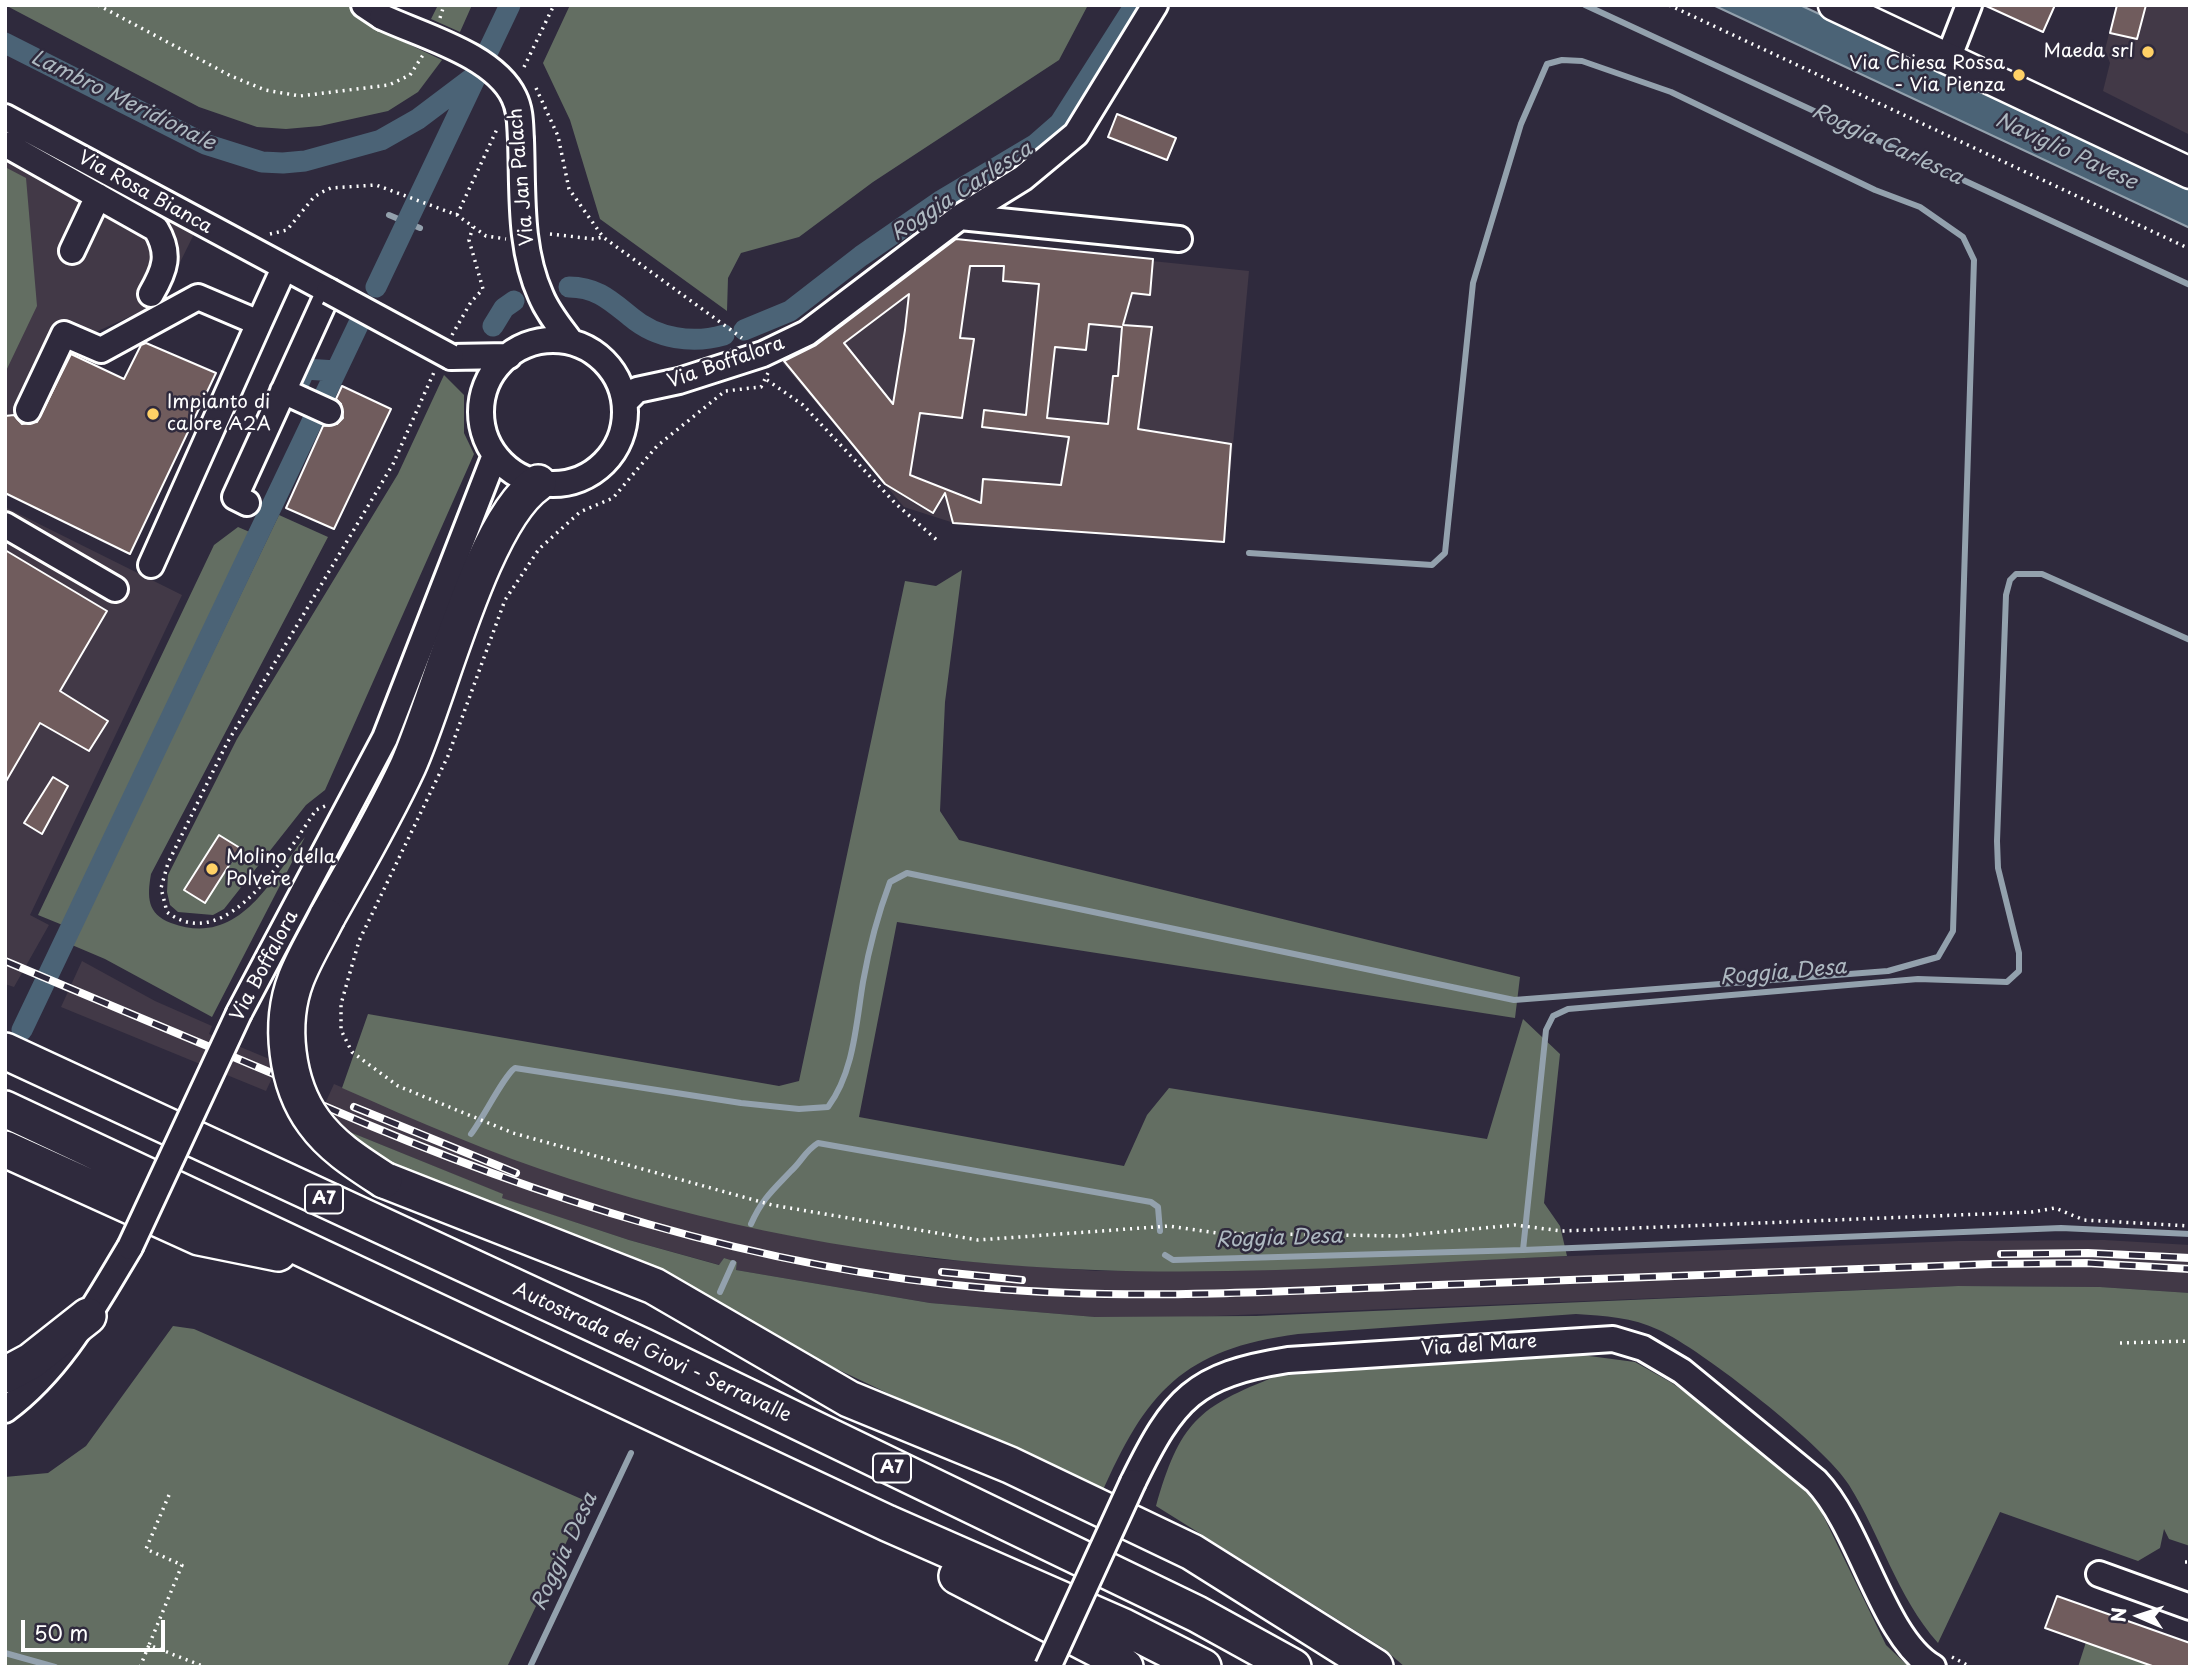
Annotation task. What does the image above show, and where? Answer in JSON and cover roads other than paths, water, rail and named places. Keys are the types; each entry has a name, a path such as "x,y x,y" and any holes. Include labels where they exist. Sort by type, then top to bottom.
{"highway":[{"path":"538,483 517,502 492,548 409,764 296,980 287,1019 290,1065 314,1123 343,1153 384,1180 654,1286 849,1399 931,1435 1010,1465 1192,1552 1375,1667"},
{"name":"Autostrada dei Giovi - Serravalle","path":"5,1051 643,1347 1197,1614 1293,1667"},
{"path":"5,1110 887,1523 1124,1627 1203,1667"},
{"path":"5,1149 199,1237 333,1264"},
{"path":"5,1375 31,1361 88,1316"},
{"path":"643,1347 931,1435"},
{"path":"887,1523 963,1580 1111,1656 1125,1667"}],"main road":[{"path":"1834,5 2190,173"}],"street":[{"name":"Via Boffalora","path":"625,402 632,393 642,388 686,379 763,354 807,333 960,217 1023,178 1076,134 1155,5"},
{"path":"1948,59 1969,5"},
{"name":"Via Jan Palach","path":"373,11 496,72 514,98 521,140 523,213 530,261 541,296 571,342"},
{"name":"Via Rosa Bianca","path":"5,117 284,268"},
{"path":"5,144 151,223 162,239 166,265 151,295"},
{"path":"72,251 99,196"},
{"path":"960,217 1179,239"},
{"path":"151,565 284,268 447,352 470,379 482,402"},
{"path":"247,503 234,497 294,392 329,291"},
{"path":"28,410 64,334 101,350 198,297 259,323"},
{"path":"540,341 571,342 595,353 608,365 618,380 625,402 623,433 604,464 574,482 538,483 514,473 495,455 483,430 482,402 490,377 509,355 540,341"},
{"path":"447,352 509,355"},
{"path":"294,392 333,405"},
{"name":"Via Boffalora","path":"5,1410 54,1364 88,1316 130,1247 239,1013 385,738 495,455"},
{"path":"5,526 116,589"},
{"name":"Via del Mare","path":"1048,1667 1156,1435 1186,1398 1210,1381 1244,1367 1315,1357 1613,1339 1643,1348 1682,1371 1816,1480 1829,1494 1845,1521 1899,1631 1925,1662 1939,1659"},
{"path":"2099,1574 2190,1607"}],"water":[{"name":"Naviglio Pavese","path":"1713,5 1800,5 2190,187 2190,228"}],"waterway":[{"path":"376,287 510,5"},
{"name":"Roggia Carlesca","path":"744,330 790,311 861,256 942,200 1036,144 1060,123 1135,5"},
{"name":"Roggia Carlesca","path":"1585,5 2190,285"},
{"name":"Lambro Meridionale","path":"5,43 205,144 262,162 305,161 381,140 418,119 479,73"},
{"path":"471,1134 505,1079 515,1068 741,1103 799,1109 828,1107 849,1063 868,957 890,882 907,873 1514,1000 1888,971 1938,957 1953,931 1974,260 1963,237 1920,207 1875,190 1671,92 1582,61 1562,60 1547,64 1521,124 1473,283 1445,553 1432,565 1249,553"},
{"path":"389,215 420,228"},
{"name":"Roggia Carlesca","path":"569,287 596,292 641,324 664,335 688,339 724,335"},
{"name":"Roggia Carlesca","path":"493,326 504,308 514,301"},
{"path":"22,1030 361,319"},
{"path":"294,394 305,369 336,371"},
{"name":"Roggia Desa","path":"1523,1250 1546,1030 1553,1016 1568,1009 1918,979 2007,982 2019,971 2019,953 1998,868 1997,841 2006,595 2010,580 2016,574 2042,574 2190,640"},
{"name":"Roggia Desa","path":"751,1224 768,1195 818,1143 1151,1202 1158,1207 1160,1231"},
{"path":"1165,1255 1173,1260 1523,1250 2061,1228 2190,1234"},
{"name":"Roggia Desa","path":"720,1292 733,1263"},
{"name":"Roggia Desa","path":"530,1667 631,1453"},
{"name":"Roggia Desa","path":"5,1653 55,1667"}],"railway":[{"path":"5,961 274,1074"},
{"path":"324,1106 484,1170 648,1224 815,1264 986,1288 1099,1294 1212,1294 1991,1264 2087,1263 2190,1269"},
{"path":"354,1107 516,1173"},
{"path":"2001,1254 2088,1253 2190,1258"},
{"path":"942,1272 1022,1280"}],"place":[{"name":"Maeda srl","path":"2148,52"},
{"name":"Via Chiesa Rossa - Via Pienza","path":"2019,75"},
{"name":"Impianto di calore A2A","path":"153,414"},
{"name":"Molino della Polvere","path":"212,869"}]}
